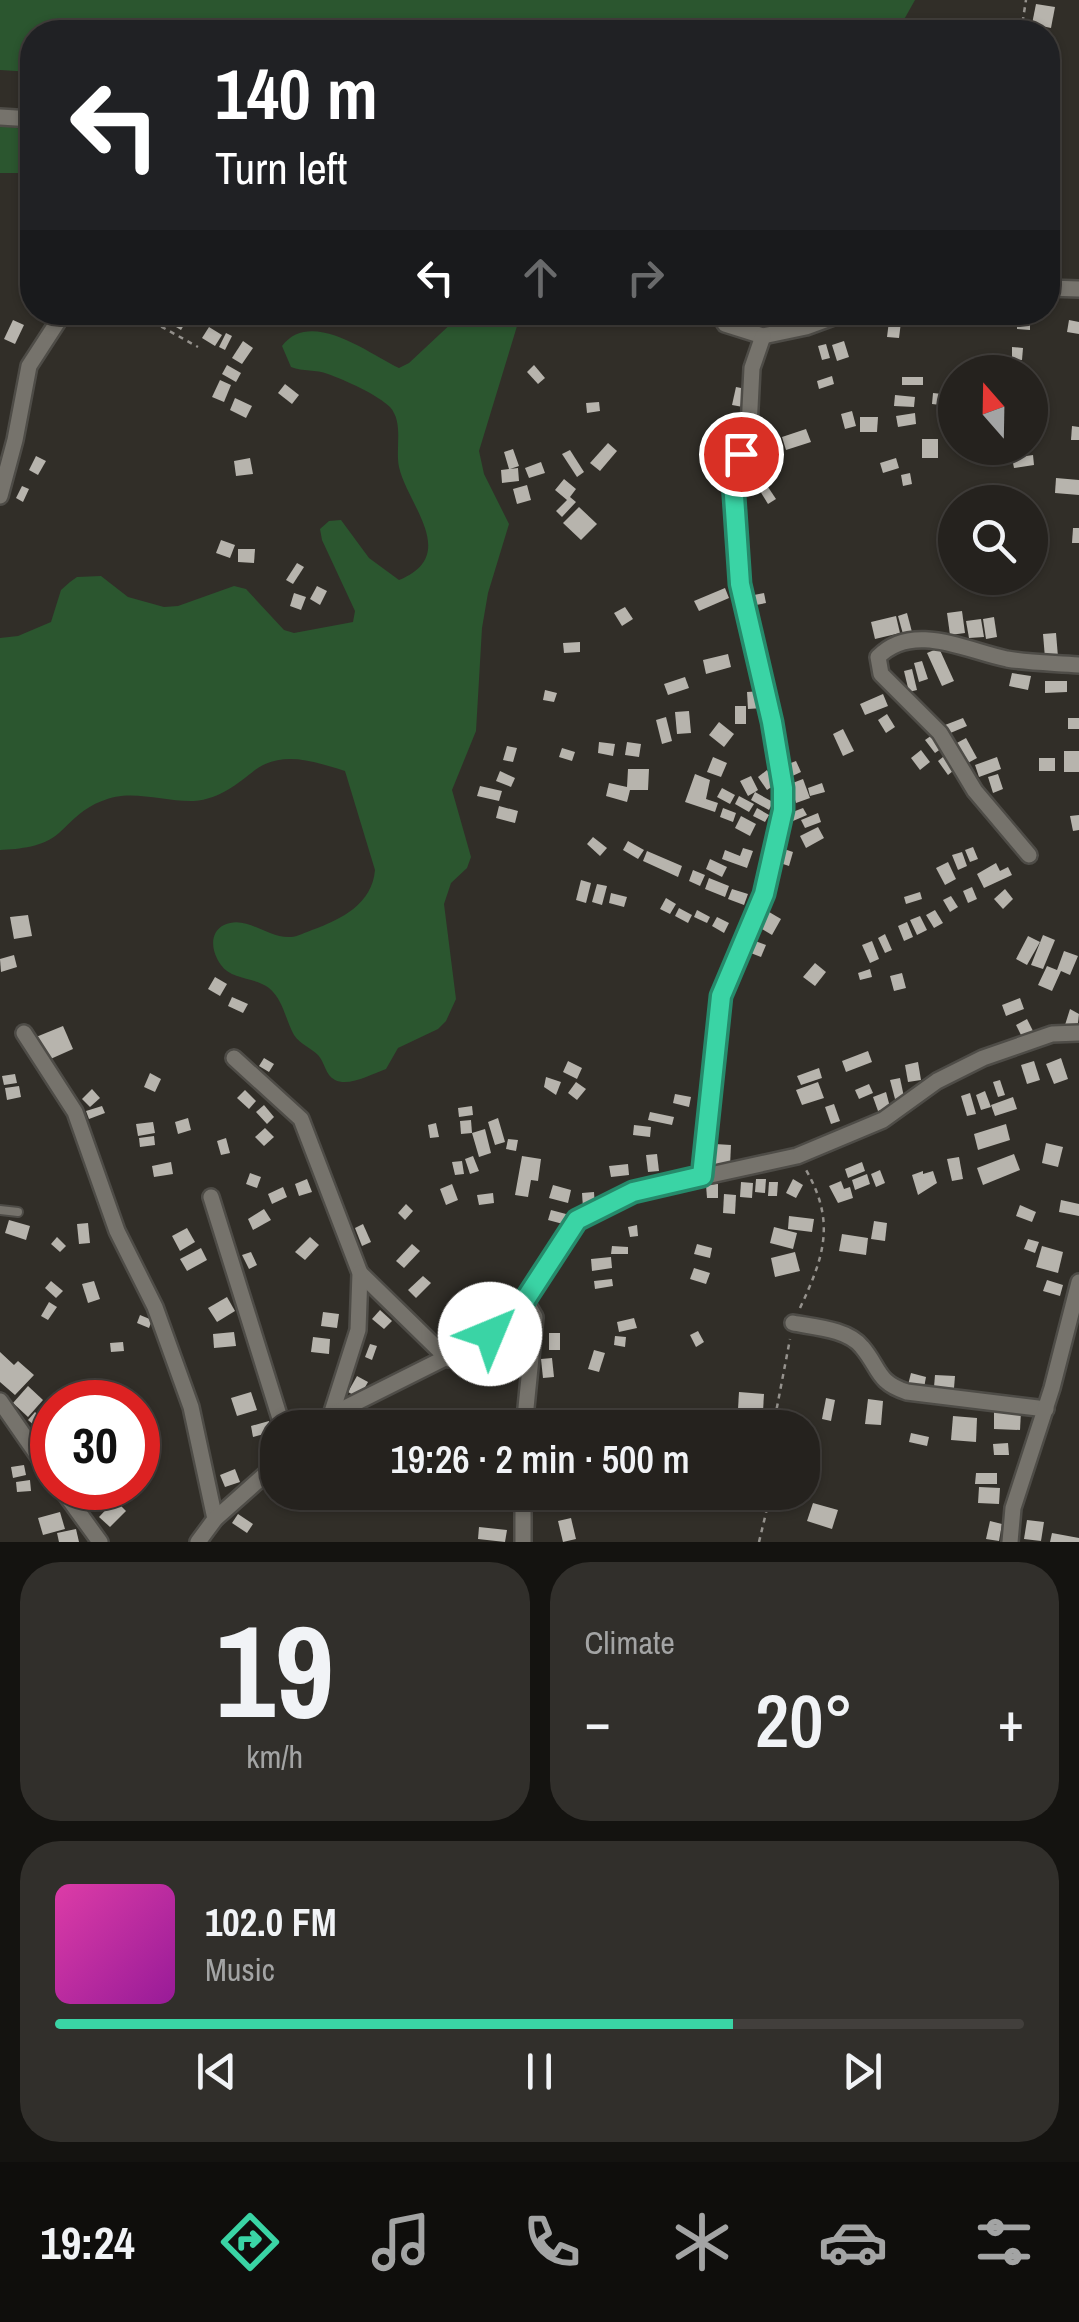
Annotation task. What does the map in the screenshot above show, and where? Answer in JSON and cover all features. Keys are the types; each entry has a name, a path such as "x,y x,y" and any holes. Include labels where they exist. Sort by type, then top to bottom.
{"street":[{"path":"0,496 16,440 29,366 56,325"},
{"path":"728,325 763,336 811,325"},
{"path":"702,1176 721,996 764,894 783,810 775,735 740,584 734,530 733,481 749,428 752,368 763,336"},
{"path":"1029,855 974,791 940,733 881,674 878,656 900,643 931,639 1008,659 1079,665"},
{"path":"24,1033 75,1112 118,1232 156,1307 191,1408 216,1519"},
{"path":"339,1410 490,1334 525,1300 577,1220 633,1192 798,1156 883,1120 938,1081 982,1058 1052,1034 1079,1033"},
{"path":"234,1058 301,1119 360,1272 358,1330 332,1410"},
{"path":"211,1198 277,1410"},
{"path":"360,1272 448,1358"},
{"path":"1010,1542 1013,1508 1046,1408 1079,1282"},
{"path":"525,1300 535,1317 526,1410"},
{"path":"793,1322 848,1336 862,1345 876,1372 890,1386 907,1392 1046,1408"},
{"path":"0,1402 30,1445"},
{"path":"198,1542 216,1519 260,1479"},
{"path":"76,1510 100,1542"},
{"path":"523,1510 523,1542"}],"lane":[{"path":"0,1210 18,1212"}],"path":[{"path":"159,325 198,347"},
{"path":"776,1410 793,1322 820,1266 825,1226 818,1190 798,1156"},
{"path":"759,1542 766,1510"}],"green space":[{"path":"0,0 915,0 904,20 20,20 20,71 0,70"},
{"path":"0,126 20,128 20,173 0,173"},
{"path":"450,325 517,325 479,451 484,474 509,524 482,628 476,731 452,790 471,857 467,868 451,883 444,904 456,999 438,1029 398,1048 386,1069 341,1082 332,1078 318,1055 294,1035 274,993 263,984 225,970 213,944 219,929 232,922 282,937 296,936 334,921 362,901 375,870 345,771 311,761 276,760 228,790 203,800 113,797 89,807 46,841 0,850 0,638 18,636 51,622 61,590 77,577 101,576 128,597 164,607 178,606 234,586 246,589 284,630 294,633 353,622 355,611 320,529 329,521 341,520 369,558 399,580 417,570 426,557 425,529 399,467 398,428 390,407 370,393 323,372 291,367 282,346 294,335 308,331 324,333 399,368"}],"building":[{"path":"1036,4 1055,7 1053,20 1033,20"},
{"path":"13,320 24,325 15,344 4,339"},
{"path":"1069,320 1079,322 1079,334 1067,332"},
{"path":"888,325 901,325 899,338 887,337"},
{"path":"209,327 222,335 215,346 202,338"},
{"path":"226,333 232,336 225,350 219,347"},
{"path":"243,341 253,348 242,364 232,358"},
{"path":"844,341 849,357 837,361 832,345"},
{"path":"826,344 830,358 822,360 818,346"},
{"path":"1012,347 1023,348 1022,355 1012,355"},
{"path":"227,365 241,373 236,382 222,374"},
{"path":"534,365 545,378 538,384 527,372"},
{"path":"832,376 834,384 819,389 817,381"},
{"path":"902,377 923,377 923,385 902,385"},
{"path":"220,380 231,385 224,402 212,397"},
{"path":"285,384 299,395 292,404 278,393"},
{"path":"736,387 746,389 743,407 732,405"},
{"path":"895,395 915,397 914,407 894,406"},
{"path":"235,398 252,406 246,418 230,410"},
{"path":"599,402 600,411 587,413 586,403"},
{"path":"852,411 856,426 845,429 841,414"},
{"path":"915,413 916,424 898,427 896,416"},
{"path":"860,417 878,417 877,432 860,432"},
{"path":"1072,426 1079,427 1079,440 1071,440"},
{"path":"806,429 811,442 786,450 782,437"},
{"path":"922,439 938,439 938,458 922,458"},
{"path":"608,443 617,451 600,471 590,463"},
{"path":"513,449 519,466 510,469 518,468 519,481 502,483 501,470 509,469 504,452"},
{"path":"570,450 584,472 577,477 562,454"},
{"path":"36,456 46,461 38,475 29,470"},
{"path":"250,458 253,474 236,476 234,461"},
{"path":"759,458 767,473 757,477 750,462"},
{"path":"896,458 899,468 883,473 880,463"},
{"path":"541,462 545,473 529,478 525,468"},
{"path":"910,473 912,484 903,486 901,475"},
{"path":"1056,478 1079,480 1079,495 1055,493"},
{"path":"564,479 576,489 570,497 576,502 562,517 556,511 567,500 555,490"},
{"path":"527,485 531,500 517,504 513,489"},
{"path":"22,486 29,489 23,502 16,498"},
{"path":"768,487 776,499 768,504 760,491"},
{"path":"579,507 597,524 581,540 563,523"},
{"path":"1073,528 1079,528 1079,543 1072,543"},
{"path":"221,540 235,545 230,558 216,553"},
{"path":"238,549 255,549 254,563 238,562"},
{"path":"297,563 304,567 293,584 286,580"},
{"path":"317,586 327,591 320,605 310,599"},
{"path":"725,588 729,598 699,611 694,601"},
{"path":"294,593 306,597 301,610 290,606"},
{"path":"764,593 766,603 756,605 754,595"},
{"path":"625,607 633,619 622,626 614,613"},
{"path":"962,611 965,633 950,635 947,613"},
{"path":"907,613 912,632 903,634 898,616"},
{"path":"896,616 900,633 875,639 871,622"},
{"path":"994,617 997,637 986,639 983,619"},
{"path":"981,619 984,637 969,638 966,621"},
{"path":"1056,633 1058,657 1045,658 1043,634"},
{"path":"580,642 580,652 564,653 563,643"},
{"path":"939,648 954,681 942,686 927,653"},
{"path":"728,654 731,667 706,674 703,660"},
{"path":"922,661 928,679 919,682 914,663"},
{"path":"912,669 917,690 909,692 904,671"},
{"path":"1012,673 1031,676 1028,690 1009,686"},
{"path":"685,677 689,688 668,695 664,684"},
{"path":"1045,681 1067,681 1067,692 1045,693"},
{"path":"545,690 557,693 554,702 543,700"},
{"path":"762,691 763,708 748,709 747,692"},
{"path":"883,694 888,706 865,715 860,704"},
{"path":"735,706 746,706 746,724 735,724"},
{"path":"689,711 691,733 677,734 675,712"},
{"path":"887,714 895,727 886,733 878,720"},
{"path":"666,717 672,741 662,744 656,720"},
{"path":"963,718 967,726 948,734 945,725"},
{"path":"1068,718 1079,718 1079,729 1068,729"},
{"path":"719,722 734,734 724,747 709,735"},
{"path":"843,729 854,751 843,756 833,734"},
{"path":"935,733 945,746 935,753 925,740"},
{"path":"966,738 977,758 966,764 955,744"},
{"path":"599,742 615,744 613,756 598,753"},
{"path":"627,742 641,744 639,757 625,755"},
{"path":"507,746 517,748 513,762 503,760"},
{"path":"562,748 575,752 572,761 559,757"},
{"path":"921,750 930,762 920,770 911,758"},
{"path":"1064,751 1079,751 1079,772 1064,772"},
{"path":"948,753 958,767 948,775 938,761"},
{"path":"713,757 727,763 721,777 707,772"},
{"path":"997,757 1001,769 979,777 975,765"},
{"path":"1039,758 1055,758 1055,771 1039,771"},
{"path":"796,761 801,772 788,778 783,766"},
{"path":"628,769 649,769 648,790 630,790 627,802 606,796 609,783 627,787"},
{"path":"767,770 776,784 767,790 758,777"},
{"path":"500,771 515,778 511,787 496,781"},
{"path":"695,774 710,780 706,799 718,803 715,812 685,802"},
{"path":"998,774 1003,789 993,793 988,777"},
{"path":"751,776 758,790 748,796 740,781"},
{"path":"803,779 810,798 796,803 790,784"},
{"path":"822,783 825,792 810,796 808,788"},
{"path":"480,786 502,791 499,801 477,796"},
{"path":"722,788 735,795 730,804 717,797"},
{"path":"755,792 773,802 769,810 751,800"},
{"path":"739,796 754,804 749,812 735,804"},
{"path":"499,806 518,811 515,823 496,818"},
{"path":"723,808 736,813 733,822 720,817"},
{"path":"757,808 769,815 765,822 753,816"},
{"path":"803,808 807,815 793,821 790,813"},
{"path":"818,813 821,822 805,828 801,820"},
{"path":"1079,815 1079,830 1073,831 1070,816"},
{"path":"741,816 756,824 750,836 735,828"},
{"path":"818,827 824,838 806,848 800,836"},
{"path":"593,837 607,848 600,856 587,844"},
{"path":"628,841 644,850 638,859 623,850"},
{"path":"973,847 978,859 970,862 965,850"},
{"path":"743,848 753,851 747,868 722,859 725,850 740,856"},
{"path":"784,849 793,852 789,866 780,863"},
{"path":"647,851 682,866 678,877 643,861"},
{"path":"962,852 967,866 958,870 952,855"},
{"path":"710,859 727,867 722,877 706,869"},
{"path":"948,862 956,879 945,885 936,868"},
{"path":"996,863 1000,871 1008,867 1012,875 984,888 977,874"},
{"path":"693,870 705,875 700,886 689,881"},
{"path":"709,878 729,886 725,897 705,889"},
{"path":"581,880 591,883 586,903 576,900"},
{"path":"597,884 607,886 602,905 592,902"},
{"path":"972,887 977,899 968,903 963,891"},
{"path":"732,889 748,894 744,905 728,899"},
{"path":"1005,889 1013,899 1003,909 994,899"},
{"path":"920,892 922,899 906,904 904,897"},
{"path":"611,893 627,897 624,907 609,903"},
{"path":"951,896 958,907 950,912 943,900"},
{"path":"666,898 676,904 670,914 660,909"},
{"path":"679,908 692,915 688,923 675,916"},
{"path":"764,909 781,919 772,935 755,925"},
{"path":"697,910 710,917 707,923 694,917"},
{"path":"935,910 943,923 934,928 926,915"},
{"path":"28,915 32,936 14,939 10,917"},
{"path":"920,916 927,930 917,935 910,920"},
{"path":"717,917 729,923 724,933 712,926"},
{"path":"907,922 913,937 904,941 898,926"},
{"path":"885,934 892,950 885,953 878,938"},
{"path":"1043,935 1055,940 1043,969 1031,965"},
{"path":"1028,936 1040,942 1027,965 1016,959"},
{"path":"747,938 766,945 761,957 743,950"},
{"path":"872,941 879,959 870,963 862,945"},
{"path":"1064,951 1078,956 1070,975 1061,971 1052,991 1038,985 1047,966 1057,970"},
{"path":"14,955 17,967 1,972 0,959"},
{"path":"815,963 826,972 815,986 803,977"},
{"path":"870,969 872,977 860,980 858,973"},
{"path":"902,973 906,988 894,991 890,976"},
{"path":"215,977 227,984 220,996 208,989"},
{"path":"232,997 248,1004 243,1013 228,1006"},
{"path":"1020,998 1024,1009 1006,1016 1002,1005"},
{"path":"1070,1009 1079,1014 1077,1031 1065,1025"},
{"path":"1027,1019 1034,1033 1023,1039 1016,1025"},
{"path":"63,1026 73,1049 46,1061 36,1037"},
{"path":"868,1051 872,1062 846,1072 842,1061"},
{"path":"264,1058 274,1064 269,1072 259,1066"},
{"path":"1061,1058 1068,1079 1054,1084 1046,1064"},
{"path":"568,1061 582,1068 577,1079 563,1072"},
{"path":"1034,1061 1040,1080 1027,1084 1021,1065"},
{"path":"918,1062 921,1080 908,1082 905,1065"},
{"path":"819,1068 822,1078 801,1085 797,1076"},
{"path":"150,1073 161,1079 155,1092 144,1087"},
{"path":"15,1074 17,1083 4,1085 2,1076"},
{"path":"546,1077 561,1082 556,1095 544,1087"},
{"path":"900,1078 904,1097 895,1099 890,1080"},
{"path":"1000,1080 1005,1095 998,1097 993,1082"},
{"path":"576,1082 586,1089 577,1100 568,1093"},
{"path":"818,1082 824,1098 802,1105 796,1090"},
{"path":"869,1084 873,1093 859,1099 855,1090"},
{"path":"19,1086 21,1097 7,1100 5,1088"},
{"path":"92,1089 100,1098 90,1107 82,1099"},
{"path":"245,1090 256,1101 249,1109 237,1098"},
{"path":"985,1091 991,1107 981,1110 976,1095"},
{"path":"886,1092 890,1107 878,1111 873,1097"},
{"path":"970,1093 976,1114 967,1116 961,1096"},
{"path":"675,1094 691,1097 689,1107 673,1103"},
{"path":"1013,1097 1017,1109 995,1116 991,1105"},
{"path":"834,1104 840,1121 831,1124 825,1107"},
{"path":"264,1105 274,1117 267,1124 256,1112"},
{"path":"102,1106 105,1113 89,1119 86,1111"},
{"path":"472,1106 473,1115 459,1117 458,1108"},
{"path":"650,1112 674,1117 672,1125 648,1120"},
{"path":"188,1118 191,1130 178,1134 175,1122"},
{"path":"498,1118 505,1142 495,1145 488,1122"},
{"path":"471,1120 472,1133 461,1134 460,1121"},
{"path":"153,1122 155,1133 138,1136 136,1124"},
{"path":"436,1123 439,1137 430,1138 428,1125"},
{"path":"1006,1124 1010,1140 978,1150 974,1134"},
{"path":"634,1125 651,1127 650,1137 633,1135"},
{"path":"265,1128 274,1137 264,1146 255,1137"},
{"path":"485,1129 491,1153 479,1157 472,1133"},
{"path":"154,1136 155,1145 140,1147 139,1138"},
{"path":"226,1138 230,1153 221,1155 217,1141"},
{"path":"508,1139 518,1140 516,1151 506,1149"},
{"path":"1046,1143 1063,1147 1058,1167 1042,1163"},
{"path":"715,1144 731,1145 730,1166 711,1164"},
{"path":"657,1154 659,1171 648,1172 646,1155"},
{"path":"1014,1154 1020,1170 983,1185 977,1168"},
{"path":"473,1156 479,1171 470,1174 465,1159"},
{"path":"522,1156 541,1159 538,1181 531,1180 528,1197 515,1195"},
{"path":"959,1157 963,1179 952,1181 947,1159"},
{"path":"462,1161 464,1174 455,1175 452,1162"},
{"path":"171,1162 173,1174 154,1177 152,1166"},
{"path":"862,1162 865,1171 848,1178 845,1169"},
{"path":"628,1164 629,1175 611,1177 609,1166"},
{"path":"880,1170 885,1183 876,1187 871,1174"},
{"path":"933,1171 937,1183 918,1195 912,1175"},
{"path":"250,1173 261,1177 257,1188 246,1184"},
{"path":"867,1174 870,1184 855,1190 852,1180"},
{"path":"307,1179 312,1192 299,1196 295,1184"},
{"path":"756,1179 766,1179 765,1193 755,1192"},
{"path":"793,1179 803,1185 796,1198 786,1193"},
{"path":"841,1181 844,1189 850,1187 853,1198 838,1203 829,1186"},
{"path":"741,1182 753,1183 752,1198 740,1197"},
{"path":"769,1182 778,1182 777,1196 768,1196"},
{"path":"452,1184 458,1200 446,1205 440,1189"},
{"path":"718,1184 718,1198 707,1198 706,1185"},
{"path":"553,1185 571,1190 568,1203 549,1198"},
{"path":"283,1187 287,1197 272,1204 268,1194"},
{"path":"594,1192 595,1207 583,1208 582,1193"},
{"path":"493,1193 494,1203 479,1205 477,1195"},
{"path":"724,1194 736,1195 735,1214 723,1213"},
{"path":"1061,1200 1079,1204 1079,1216 1059,1212"},
{"path":"406,1204 413,1211 405,1220 398,1213"},
{"path":"1020,1205 1036,1212 1032,1222 1016,1216"},
{"path":"264,1209 271,1220 253,1230 248,1219"},
{"path":"551,1210 566,1214 563,1224 548,1220"},
{"path":"789,1216 814,1219 812,1232 788,1229"},
{"path":"9,1220 30,1226 26,1240 5,1233"},
{"path":"874,1221 887,1223 885,1241 871,1239"},
{"path":"88,1223 90,1243 79,1244 77,1224"},
{"path":"363,1224 371,1242 362,1246 355,1228"},
{"path":"637,1225 638,1236 630,1237 628,1227"},
{"path":"774,1227 797,1233 793,1249 770,1243"},
{"path":"187,1228 195,1242 180,1251 172,1236"},
{"path":"842,1234 868,1238 866,1255 839,1251"},
{"path":"57,1237 66,1246 60,1252 51,1244"},
{"path":"310,1237 319,1245 305,1260 295,1252"},
{"path":"1028,1239 1039,1242 1035,1253 1024,1249"},
{"path":"412,1244 420,1251 404,1268 396,1261"},
{"path":"697,1244 712,1248 710,1258 694,1254"},
{"path":"612,1246 628,1247 628,1254 611,1254"},
{"path":"1042,1246 1063,1252 1058,1273 1036,1267"},
{"path":"201,1248 207,1260 187,1271 180,1259"},
{"path":"251,1252 257,1265 249,1269 242,1255"},
{"path":"795,1252 800,1271 775,1277 771,1258"},
{"path":"611,1257 612,1268 592,1271 591,1259"},
{"path":"694,1268 710,1273 706,1284 690,1279"},
{"path":"423,1276 431,1283 416,1298 408,1290"},
{"path":"612,1279 613,1286 595,1289 594,1281"},
{"path":"1047,1280 1063,1285 1060,1296 1043,1291"},
{"path":"51,1281 63,1291 56,1298 45,1288"},
{"path":"94,1281 100,1299 88,1303 82,1284"},
{"path":"227,1297 235,1311 217,1322 208,1308"},
{"path":"49,1302 57,1307 48,1320 41,1316"},
{"path":"489,1304 496,1311 488,1318 482,1310"},
{"path":"380,1310 392,1321 384,1329 372,1319"},
{"path":"323,1312 339,1314 337,1328 321,1326"},
{"path":"476,1314 484,1322 473,1333 465,1325"},
{"path":"140,1315 152,1320 149,1328 137,1323"},
{"path":"634,1318 637,1328 619,1332 617,1322"},
{"path":"698,1331 704,1342 696,1347 690,1335"},
{"path":"234,1332 236,1346 214,1348 213,1334"},
{"path":"549,1333 560,1333 560,1350 549,1350"},
{"path":"615,1336 626,1337 625,1347 614,1345"},
{"path":"313,1337 330,1339 329,1354 311,1352"},
{"path":"123,1342 124,1351 111,1352 110,1343"},
{"path":"370,1344 377,1346 372,1360 365,1357"},
{"path":"505,1345 516,1346 514,1366 503,1364"},
{"path":"594,1350 605,1353 599,1372 588,1369"},
{"path":"0,1352 34,1375 15,1395 0,1382"},
{"path":"552,1358 554,1377 543,1378 541,1359"},
{"path":"911,1373 926,1377 924,1388 908,1385"},
{"path":"935,1375 955,1376 954,1388 934,1387"},
{"path":"357,1376 368,1382 359,1398 348,1392"},
{"path":"28,1386 30,1388 28,1417 13,1403"},
{"path":"251,1392 257,1410 237,1416 231,1398"},
{"path":"739,1392 764,1394 763,1410 738,1409"},
{"path":"826,1398 835,1400 831,1421 822,1419"},
{"path":"868,1399 883,1401 881,1425 865,1424"},
{"path":"994,1410 1021,1411 1020,1430 994,1429"},
{"path":"953,1416 977,1418 976,1442 951,1440"},
{"path":"260,1424 260,1435 253,1437 251,1426"},
{"path":"911,1433 929,1437 927,1446 909,1442"},
{"path":"1008,1443 1009,1455 994,1455 993,1444"},
{"path":"24,1465 26,1475 13,1478 11,1467"},
{"path":"235,1469 240,1482 225,1487 220,1475"},
{"path":"976,1473 997,1473 997,1484 975,1484"},
{"path":"30,1480 30,1491 17,1492 16,1482"},
{"path":"979,1487 1000,1488 999,1504 978,1503"},
{"path":"820,1505 838,1510 832,1529 807,1521 811,1510 820,1510"},
{"path":"106,1510 126,1511 110,1527 99,1517"},
{"path":"60,1512 65,1529 43,1535 38,1518"},
{"path":"238,1514 253,1524 247,1533 232,1523"},
{"path":"571,1518 576,1539 563,1542 558,1521"},
{"path":"1027,1520 1044,1522 1041,1541 1024,1539"},
{"path":"990,1521 1002,1524 999,1541 986,1539"},
{"path":"479,1527 507,1530 505,1542 478,1539"},
{"path":"76,1529 79,1542 59,1542 57,1533"},
{"path":"1052,1533 1079,1538 1079,1542 1050,1542"}],"route":[{"path":"490,1334 525,1300 577,1220 633,1192 702,1176 721,996 764,894 783,810 772,722 740,584 733,481 741,454"}]}
